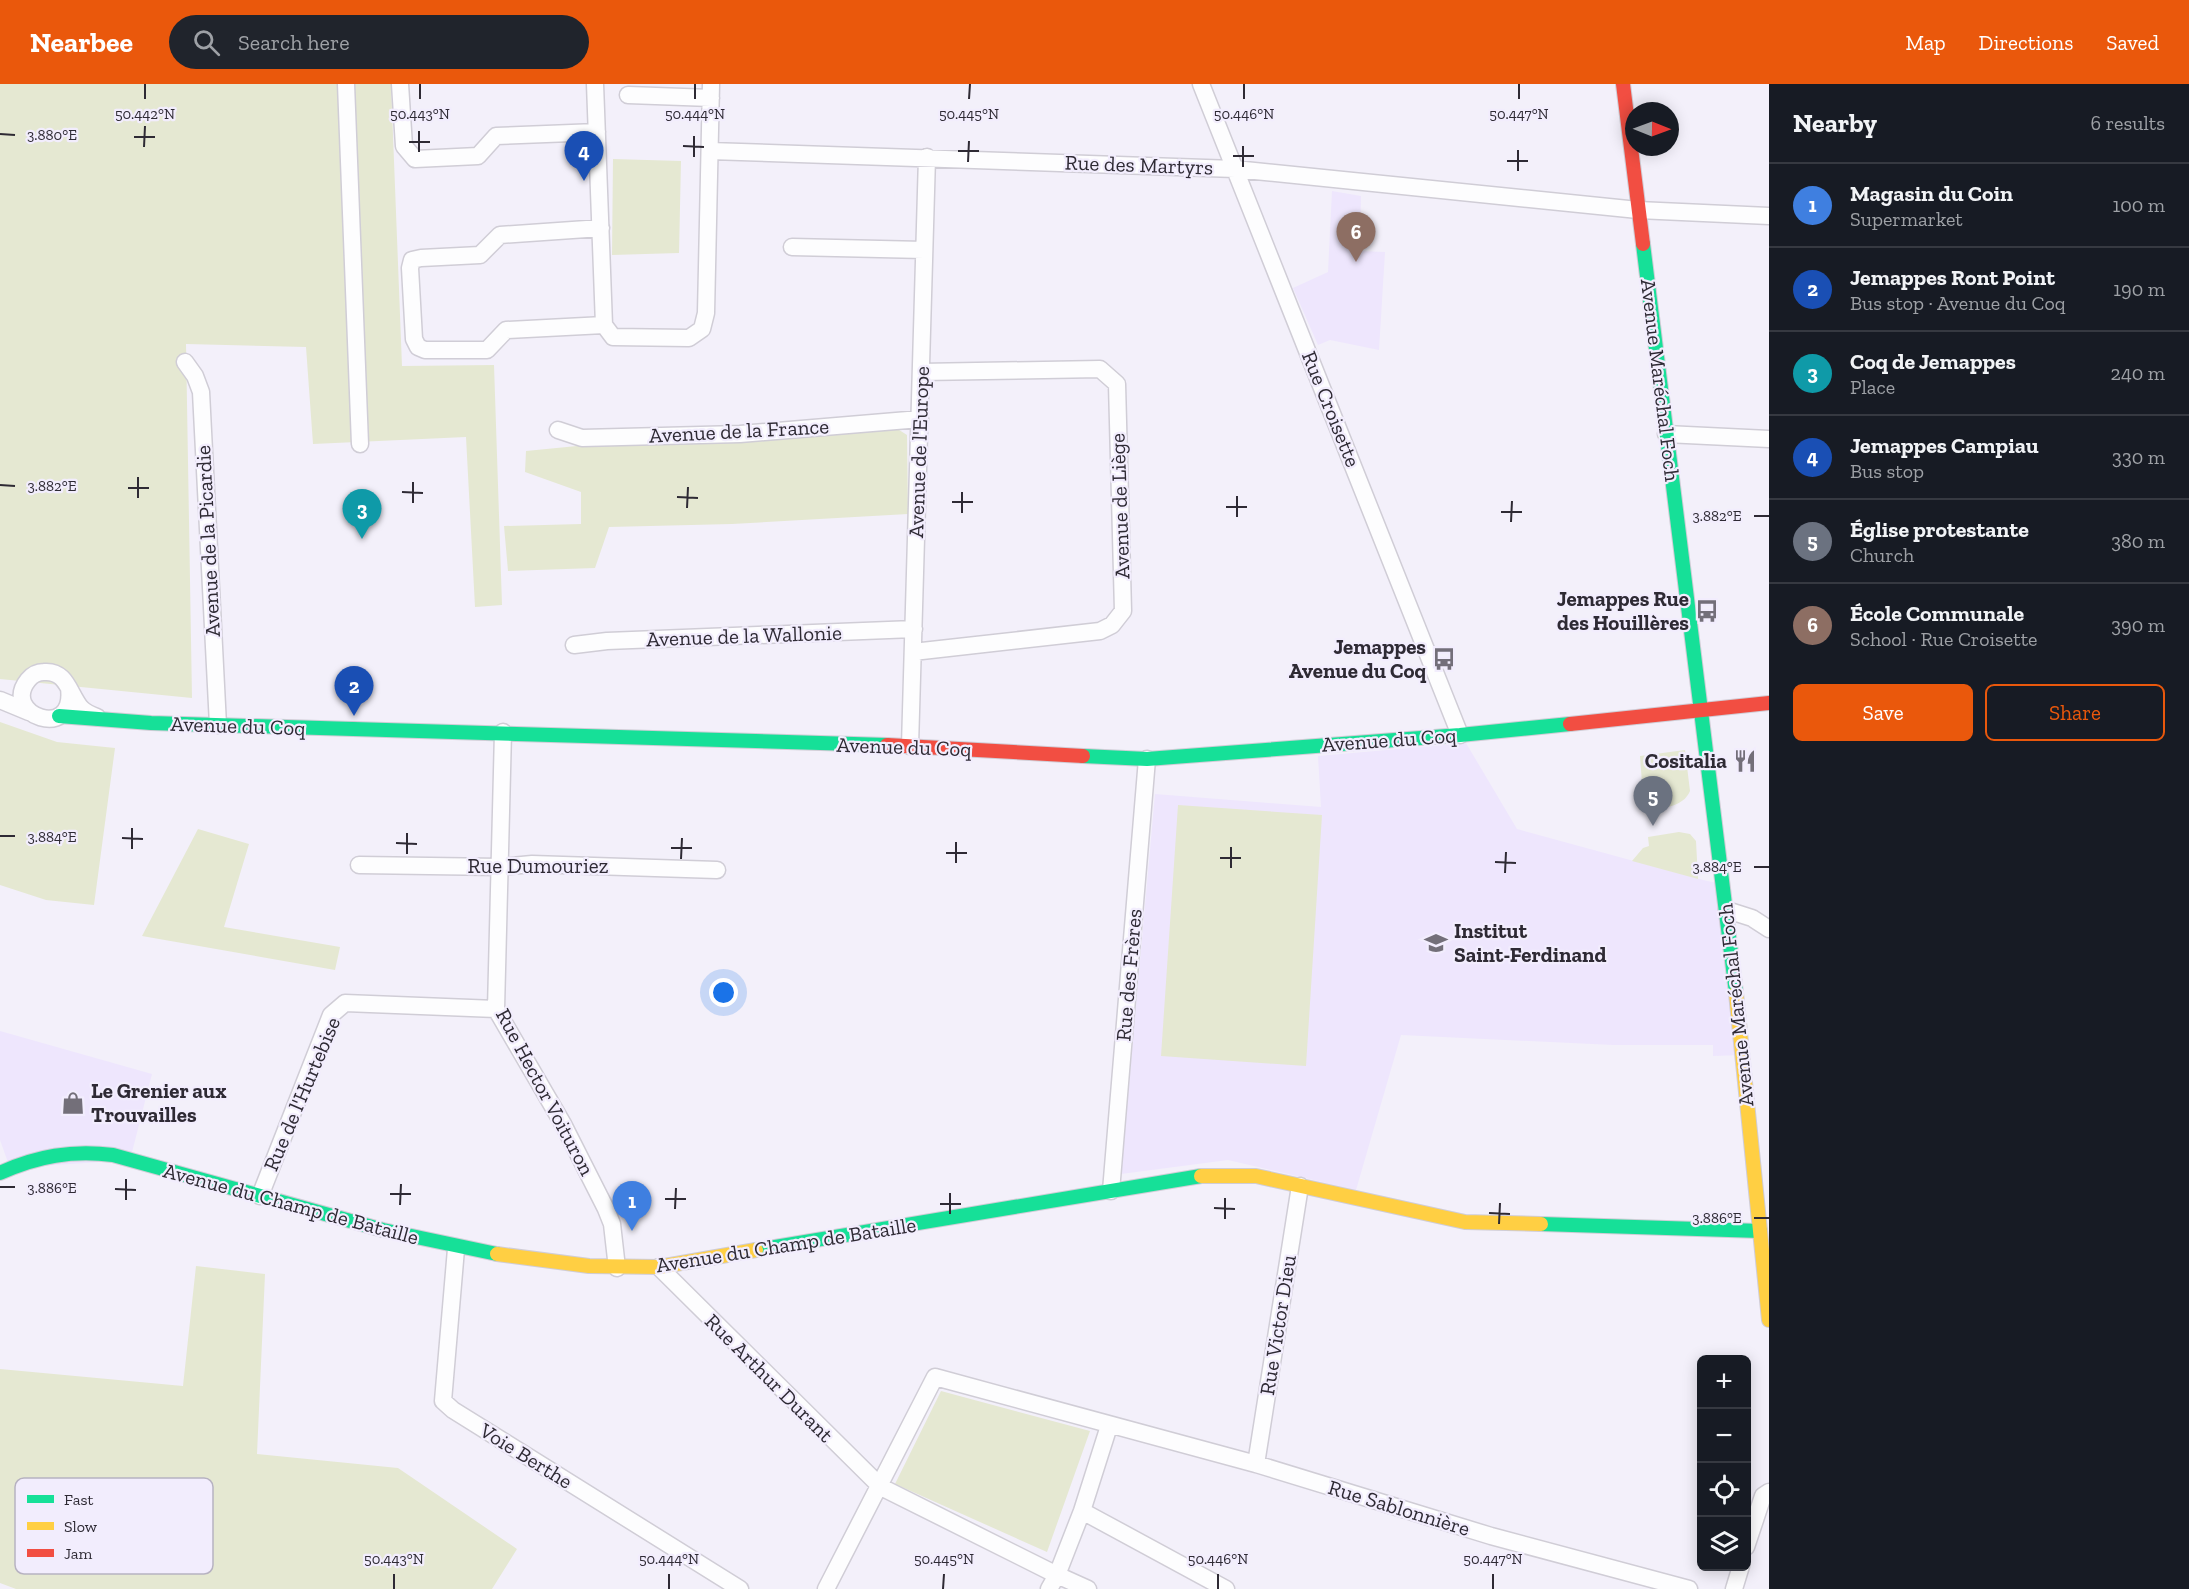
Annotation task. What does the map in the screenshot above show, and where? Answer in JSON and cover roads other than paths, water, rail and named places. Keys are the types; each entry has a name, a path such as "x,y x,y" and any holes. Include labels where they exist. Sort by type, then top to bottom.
{"street":[{"path":"346,84 360,444"},
{"path":"400,84 404,146 415,159 478,156 496,136 597,132"},
{"path":"596,84 604,326 614,337 689,338 702,329 706,313 711,91 628,95"},
{"name":"Rue Croisette","path":"1201,84 1460,735"},
{"name":"Avenue Maréchal Foch","path":"1623,84 1727,910 1764,1229 1769,1320"},
{"name":"Rue des Martyrs","path":"710,151 1235,169 1638,210 1769,216"},
{"name":"Avenue de l'Europe","path":"910,747 927,158"},
{"path":"601,228 500,235 480,255 421,258 412,260 410,268 414,339 418,347 425,350 487,350 506,330 604,326"},
{"path":"792,247 924,250"},
{"name":"Avenue de la Picardie","path":"185,362 195,376 201,392 218,725"},
{"name":"Avenue de Liège","path":"914,652 1100,631 1112,625 1123,610 1117,384 1109,374 1100,369 921,372"},
{"name":"Avenue de la France","path":"558,430 582,438 740,434 920,418"},
{"path":"1666,434 1769,439"},
{"name":"Avenue de la Wallonie","path":"574,645 607,641 914,629"},
{"path":"0,693 27,681 39,672 47,671 61,676 83,710 103,721"},
{"path":"27,681 23,700 29,712"},
{"path":"0,700 43,719 59,716 69,704 69,688"},
{"name":"Avenue du Coq","path":"59,716 103,721 503,732 910,747 1147,759 1460,735 1769,703"},
{"name":"Rue Hector Voituron","path":"503,732 496,1009 563,1124 606,1209 612,1224 617,1268"},
{"name":"Rue des Frères","path":"1111,1191 1147,759"},
{"name":"Rue Dumouriez","path":"359,865 500,867 543,864 717,870"},
{"path":"1727,910 1752,918 1769,929"},
{"name":"Rue de l'Hurtebise","path":"260,1196 331,1015 345,1003 496,1009"},
{"name":"Avenue du Champ de Bataille","path":"0,1173 26,1160 43,1156 87,1152 121,1157 456,1249 617,1268 659,1268 1196,1176 1224,1174 1256,1176 1465,1222 1764,1229"},
{"name":"Rue Victor Dieu","path":"1256,1464 1300,1186"},
{"name":"Voie Berthe","path":"456,1249 443,1401 453,1410 740,1589"},
{"name":"Rue Arthur Durant","path":"659,1268 880,1487 1053,1582 1088,1589"},
{"name":"Rue Sablonnière","path":"880,1487 935,1377 1108,1426 1256,1464 1491,1536 1689,1589"},
{"path":"1053,1582 1082,1511 1108,1426"},
{"path":"826,1589 880,1487"},
{"path":"1751,1530 1758,1506 1763,1496 1769,1492"},
{"path":"1082,1511 1226,1589"},
{"path":"1734,1589 1739,1571"}],"place":[{"name":"Jemappes Campiau","path":"584,181"},
{"name":"École Communale","path":"1356,262"},
{"name":"Coq de Jemappes","path":"362,539"},
{"name":"Jemappes Rue des Houillères","path":"1707,611"},
{"name":"Jemappes Avenue du Coq","path":"1444,659"},
{"name":"Jemappes Ront Point","path":"354,716"},
{"name":"Cositalia","path":"1745,761"},
{"name":"Église protestante","path":"1653,826"},
{"name":"Institut Saint-Ferdinand","path":"1436,943"},
{"name":"Le Grenier aux Trouvailles","path":"73,1103"},
{"name":"Magasin du Coin","path":"632,1231"}]}
